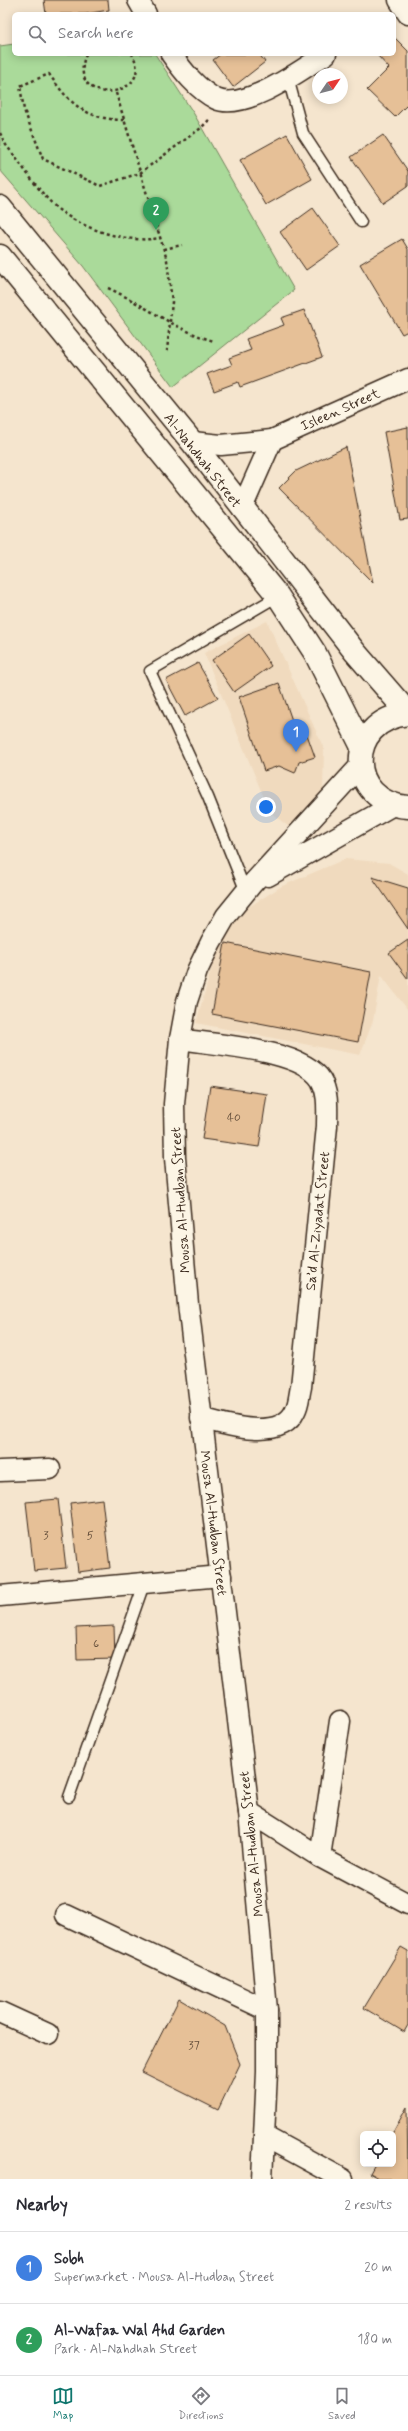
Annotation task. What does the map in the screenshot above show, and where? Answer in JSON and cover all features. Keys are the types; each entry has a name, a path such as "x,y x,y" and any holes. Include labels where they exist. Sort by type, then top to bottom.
{"street":[{"path":"138,0 145,12"},
{"path":"172,56 187,77 217,99 238,102 288,78 323,56"},
{"name":"Al-Nahdhah Street","path":"0,207 192,442 354,652 408,713"},
{"name":"Al-Nahdhah Street","path":"0,256 278,596 316,653 361,757 364,779 371,790 381,799 404,806"},
{"name":"Isleen Street","path":"192,442 221,445 272,440 408,378"},
{"path":"242,508 272,440"},
{"path":"361,757 375,726 385,719 408,713"},
{"name":"Mousa Al-Hudban Street","path":"262,2179 267,2010 249,1812 201,1418 174,1158 174,1104 180,1039 187,1001 197,971 226,916 361,757"},
{"name":"Mousa Al-Hudban Street","path":"249,888 404,806"},
{"name":"Sa’d Al-Ziyadat Street","path":"180,1039 285,1056 310,1068 321,1081 327,1094 327,1126 304,1363 295,1412 286,1422 263,1430 236,1428 201,1418"},
{"path":"0,1471 50,1469"},
{"path":"0,1596 221,1576"},
{"path":"320,1856 340,1721"},
{"path":"249,1812 320,1856 408,1904"},
{"path":"66,1915 267,2010"},
{"path":"0,2012 48,2034"},
{"path":"264,2136 343,2179"}],"lane":[{"path":"288,78 303,132 361,222"},
{"path":"249,888 150,671 278,596"},
{"path":"69,1797 144,1584"}],"path":[{"path":"85,56 83,63 86,80 99,91 116,92 130,83 134,75 136,66 133,56"},
{"path":"124,120 101,118 77,108 67,99 49,74 20,86 24,110 43,159 100,186 140,173 202,128 212,114 217,99"},
{"path":"116,92 164,249 172,302 167,352"},
{"path":"0,133 6,145 59,209 84,224 110,233 136,240 160,238"},
{"path":"164,249 182,245"},
{"path":"108,288 130,298 170,324 214,341"}],"shaded area":[{"path":"267,621 324,749 323,790 289,827 270,812 204,653"},
{"path":"345,859 389,863 408,874 408,1010 381,975 373,1021 360,1055 196,1023 219,942 239,913 282,886"}],"green space":[{"path":"12,44 12,56 156,56 194,114 294,290 173,387 83,266 0,170 0,46"}],"building":[{"path":"44,0 108,0 109,10 97,12 46,12"},
{"path":"396,39 408,51 408,104 395,117 367,90 389,68 378,56 396,56"},
{"path":"218,56 260,56 265,62 233,87 213,60"},
{"path":"287,134 312,179 266,205 240,160"},
{"path":"383,135 408,171 408,186 383,203 351,157"},
{"path":"313,208 340,246 306,270 280,232"},
{"path":"402,239 408,249 408,331 402,334 360,264"},
{"path":"304,310 322,357 240,387 238,382 214,391 207,374 232,365 229,358 251,350 246,339 284,325 281,318"},
{"path":"408,427 408,519 400,520 384,432"},
{"path":"346,447 373,583 279,488 296,471"},
{"path":"249,634 271,666 234,692 212,660"},
{"path":"198,663 218,698 185,716 166,680"},
{"path":"279,683 296,732 305,729 315,757 299,762 295,773 279,766 264,771 239,697"},
{"path":"372,877 408,888 408,929"},
{"path":"408,940 408,979 389,953"},
{"path":"225,943 371,972 358,1042 212,1014"},
{"path":"210,1086 267,1094 259,1147 202,1139"},
{"path":"58,1499 66,1568 34,1571 26,1502"},
{"path":"102,1499 110,1568 78,1572 70,1503"},
{"path":"114,1626 115,1659 77,1660 76,1628"},
{"path":"401,1947 408,1951 408,2025 404,2032 364,2008"},
{"path":"179,1999 225,2026 240,2064 218,2110 142,2072"},
{"path":"407,2107 408,2179 381,2179 370,2173 373,2167 396,2167 396,2131 394,2131"}],"place":[{"name":"Al-Wafaa Wal Ahd Garden","path":"156,230"},
{"name":"Sobh","path":"296,752"}]}
